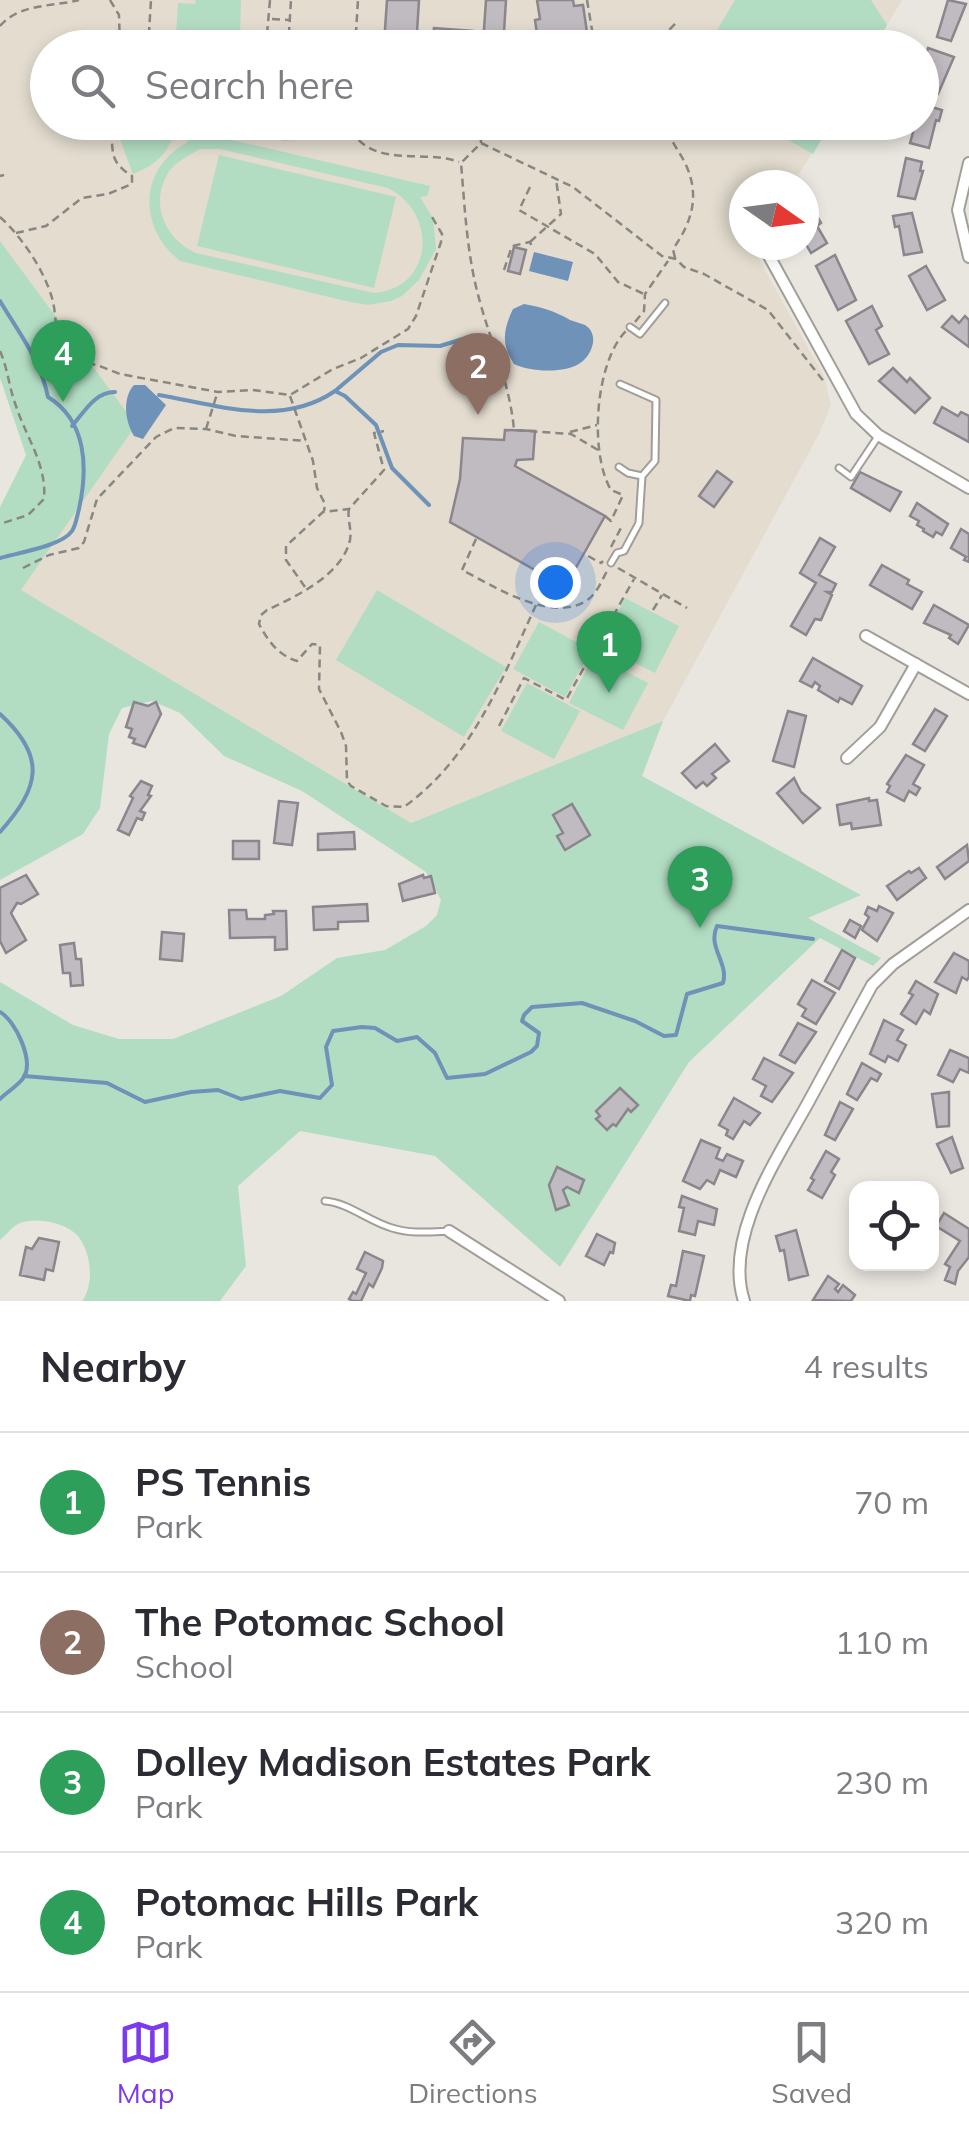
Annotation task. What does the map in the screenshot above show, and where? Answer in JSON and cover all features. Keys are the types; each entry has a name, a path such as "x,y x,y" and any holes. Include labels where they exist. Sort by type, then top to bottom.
{"street":[{"path":"969,162 958,210 969,256"},
{"path":"771,260 856,414 878,435 969,488"},
{"path":"866,636 969,694"},
{"path":"847,758 880,727 916,664"},
{"path":"744,1301 740,1260 755,1203 872,985 893,964 969,910"},
{"path":"448,1231 559,1301"}],"lane":[{"path":"630,327 640,334 665,303"},
{"path":"607,561 624,551 639,523 642,476 655,461 656,400 620,384"},
{"path":"839,468 851,476 878,435"},
{"path":"619,466 628,474 642,476"},
{"path":"324,1201 338,1202 389,1228 412,1233 448,1231"}],"path":[{"path":"46,0 52,2"},
{"path":"0,26 14,15 52,2 79,0"},
{"path":"110,0 119,15 119,30"},
{"path":"149,30 151,0"},
{"path":"268,30 270,0"},
{"path":"289,30 292,0"},
{"path":"356,30 358,0"},
{"path":"587,0 593,30"},
{"path":"268,18 290,20"},
{"path":"670,30 676,24"},
{"path":"15,234 46,226 82,198 108,194 132,184 132,176 121,170 113,158 114,140"},
{"path":"359,140 384,154 438,156 461,163"},
{"path":"481,140 461,163 468,249 480,302 506,379 514,430 565,434 598,450"},
{"path":"672,140 685,161 694,197 690,222 673,249 676,260"},
{"path":"481,143 556,178 607,210 662,256 704,274 768,310 828,386"},
{"path":"504,270 512,246 531,245 562,214 556,178"},
{"path":"530,187 519,210 595,254 618,282 645,294"},
{"path":"0,217 47,283 59,346 68,360 218,392 254,390 291,398 333,369 399,336 413,323 441,242 442,234 432,216"},
{"path":"0,351 13,388 14,404 30,434 45,484 44,499 28,515 0,524"},
{"path":"206,429 218,392"},
{"path":"291,398 325,504 323,512 286,546 286,560 306,588"},
{"path":"565,434 598,424"},
{"path":"23,568 49,555 79,548 98,499 156,437 174,428 306,441"},
{"path":"323,512 349,508 384,470 374,433 384,431"},
{"path":"612,521 622,495"},
{"path":"349,508 350,538 340,562 306,588 261,614 258,624 287,658 296,660 312,644 320,645 319,689 346,746 347,780 351,786 394,808 425,792 454,759 501,686 536,605"},
{"path":"476,539 462,570 536,605 568,608 588,599 623,526 605,516"},
{"path":"588,556 601,563 607,561 688,608"},
{"path":"499,726 524,678 566,700 634,577"},
{"path":"556,605 566,588"},
{"path":"653,610 662,593"},
{"path":"593,652 621,666"}],"shaded area":[{"path":"0,0 902,0 884,30 30,30 30,140 820,140 801,170 729,170 729,260 759,260 824,376 831,405 819,434 663,721 411,823 306,768 20,590 135,425 0,241"}],"green space":[{"path":"196,0 241,0 240,30 176,30 178,3 195,4"},
{"path":"735,0 871,0 887,25 884,30 717,30"},
{"path":"120,140 172,140 156,161 133,174"},
{"path":"188,140 232,140 430,186 427,196 420,197 433,218 436,249 419,280 402,296 368,305 180,261 156,232 151,215 153,182 172,153","holes":["200,149 220,149 388,188 404,199 415,214 422,248 409,278 394,288 374,293 196,253 176,240 169,230 160,197 171,169"]},
{"path":"788,140 821,140 813,154"},
{"path":"219,155 396,197 374,288 197,246"},
{"path":"0,241 136,425 21,590 411,823 663,721 642,776 861,895 808,918 881,958 873,966 820,938 689,1062 560,1267 435,1156 300,1131 238,1186 246,1266 220,1301 82,1301 89,1286 90,1268 86,1250 72,1230 40,1221 24,1222 0,1240 0,982 73,1025 119,1039 173,1039 281,996 337,958 385,950 426,926 437,915 441,900 426,872 302,791 224,756 180,713 152,701 122,708 109,734 100,808 83,834 0,880 0,507 26,455 0,378"},
{"path":"377,590 506,667 464,737 336,660"},
{"path":"625,598 679,626 655,673 601,646"},
{"path":"539,622 591,650 565,697 513,669"},
{"path":"594,655 648,683 623,730 569,703"},
{"path":"527,683 580,711 554,759 501,731"}],"water":[{"path":"534,252 573,262 568,281 529,271"},
{"path":"524,304 590,329 593,340 586,357 570,368 554,370 514,364 505,343 505,330 513,309"},
{"path":"134,385 145,385 166,405 143,439 134,436 127,417 126,403"}],"building":[{"path":"387,0 419,0 417,30 385,30"},
{"path":"486,0 506,0 504,30 484,30"},
{"path":"537,0 573,0 574,6 583,5 587,30 536,30 535,20 540,19"},
{"path":"948,0 966,4 951,41 939,38"},
{"path":"939,52 954,57 939,92"},
{"path":"911,140 931,140 929,148 910,143"},
{"path":"906,158 922,162 915,199 898,196"},
{"path":"912,213 922,252 904,255 899,226 895,227 893,216"},
{"path":"819,229 827,243 819,248"},
{"path":"514,247 526,250 520,274 508,271"},
{"path":"835,255 856,300 838,310 816,266"},
{"path":"926,266 945,300 927,310 909,276"},
{"path":"872,306 882,326 876,330 889,354 869,364 846,321"},
{"path":"952,316 959,323 965,316 969,320 969,347 942,327"},
{"path":"893,368 930,398 915,413 879,381"},
{"path":"942,407 958,416 961,412 969,416 969,442 934,423"},
{"path":"505,430 535,431 533,459 517,460 515,466 605,516 565,587 450,522 460,479 463,438 504,440"},
{"path":"717,471 732,482 714,507 699,496"},
{"path":"860,472 901,492 890,511 851,488"},
{"path":"917,503 948,524 942,535 936,532 933,537 917,525 919,521 910,516"},
{"path":"961,529 969,534 969,562 951,548"},
{"path":"820,538 835,547 819,575 836,584 832,592 827,592 832,595 821,620 815,619 806,635 791,626 816,583 800,573"},
{"path":"882,565 922,592 912,609 870,585"},
{"path":"934,605 969,625 958,644 949,638 951,635 924,623"},
{"path":"813,658 862,686 852,704 840,698 838,702 818,690 820,686 815,682 812,687 800,681"},
{"path":"134,702 148,706 156,702 161,714 145,747 133,743 135,739 129,737 132,729 126,727"},
{"path":"935,709 947,716 925,751 913,744"},
{"path":"788,711 806,716 794,767 773,761"},
{"path":"715,744 729,761 712,774 716,778 707,786 703,782 696,788 682,773"},
{"path":"906,755 924,765 913,784 920,788 916,795 909,791 904,801 887,792 887,784"},
{"path":"794,778 801,792 820,808 803,823 777,793"},
{"path":"141,781 152,786 148,795 151,796 140,811 145,813 142,820 137,818 129,835 118,830 133,798 130,796"},
{"path":"877,800 881,825 852,829 851,823 840,825 837,805"},
{"path":"279,801 298,803 292,845 274,843"},
{"path":"572,804 590,835 565,850 557,836 563,833 553,815"},
{"path":"354,832 355,849 318,850 318,834"},
{"path":"233,841 259,841 259,859 233,859"},
{"path":"967,845 969,861 945,879 937,867"},
{"path":"919,868 926,878 897,900 887,886"},
{"path":"26,875 38,894 17,903 11,913 26,940 6,953 0,941 0,888"},
{"path":"431,876 435,893 403,901 399,884"},
{"path":"367,904 368,921 338,922 338,929 314,930 313,907"},
{"path":"879,906 893,913 877,941 862,930 869,917 865,914 868,907 877,911"},
{"path":"229,910 246,910 247,919 265,919 273,911 286,911 287,949 275,950 275,937 230,938"},
{"path":"850,920 861,926 855,938 844,931"},
{"path":"162,932 184,934 182,961 160,959"},
{"path":"74,943 76,959 81,959 83,985 71,986 70,973 63,973 60,945"},
{"path":"842,950 855,958 839,989 825,981"},
{"path":"954,953 969,961 969,977 962,977 956,993 935,982"},
{"path":"812,980 835,993 816,1024 802,1016 806,1009 798,1004"},
{"path":"916,981 938,994 930,1014 924,1010 916,1024 901,1014 913,995 909,993"},
{"path":"884,1020 903,1030 897,1040 906,1045 898,1061 888,1056 885,1062 870,1054"},
{"path":"798,1023 816,1032 795,1063 780,1055"},
{"path":"950,1050 969,1058 969,1073 960,1069 953,1082 938,1075"},
{"path":"764,1058 793,1073 772,1102 761,1096 766,1086 753,1079"},
{"path":"862,1063 881,1074 877,1081 871,1078 857,1100 847,1094"},
{"path":"620,1088 638,1105 631,1112 628,1109 616,1126 613,1124 607,1130 596,1119 600,1116 596,1111"},
{"path":"949,1092 949,1126 937,1127 932,1094"},
{"path":"734,1098 760,1113 750,1125 744,1121 733,1139 719,1125"},
{"path":"840,1102 853,1109 835,1140 825,1135"},
{"path":"952,1137 963,1168 951,1173 937,1144"},
{"path":"701,1140 720,1148 716,1158 723,1161 727,1154 743,1161 736,1177 720,1170 714,1184 707,1180 700,1189 683,1181"},
{"path":"826,1151 839,1159 822,1198 808,1190"},
{"path":"557,1167 584,1180 579,1193 567,1187 563,1190 569,1205 556,1210 549,1185"},
{"path":"682,1196 717,1209 714,1225 698,1221 695,1235 679,1231 684,1208 679,1207"},
{"path":"944,1213 969,1229 969,1257 958,1271 955,1284 945,1280 950,1267 945,1264 960,1241 939,1228"},
{"path":"796,1230 808,1275 789,1280 784,1250 780,1251 776,1236"},
{"path":"597,1234 615,1243 604,1265 586,1256"},
{"path":"39,1238 59,1242 53,1271 46,1269 44,1280 20,1275 26,1247 32,1249"},
{"path":"683,1251 704,1256 695,1296 691,1295 690,1301 668,1296 671,1285 676,1286"},
{"path":"365,1252 383,1261 382,1268 361,1301 353,1301 349,1299 353,1292 356,1294 366,1273 357,1269"},
{"path":"828,1276 839,1284 835,1289 838,1292 843,1285 855,1295 851,1301 813,1300"}],"waterway":[{"path":"0,301 34,358 48,397 71,419 82,447 83,462 82,493 72,531 49,545 0,558"},
{"path":"335,391 381,352 398,345 440,346 466,338"},
{"path":"159,395 226,408 271,411 293,409 335,391 376,425 392,468 429,505"},
{"path":"72,426 96,399 115,392"},
{"path":"0,714 25,744 33,772 23,801 0,832"},
{"path":"24,1076 107,1083 145,1102 218,1090 241,1099 280,1091 320,1098 332,1085 326,1047 333,1031 362,1027 375,1028 397,1041 417,1037 435,1053 447,1078 485,1074 537,1046 539,1033 522,1021 532,1007 582,1003 635,1021 664,1036 676,1035 687,994 723,983 715,941 717,926 813,939"},
{"path":"0,1012 17,1032 27,1061 24,1077 0,1099"}],"place":[{"name":"Potomac Hills Park","path":"63,402"},
{"name":"The Potomac School","path":"478,415"},
{"name":"PS Tennis","path":"609,693"},
{"name":"Dolley Madison Estates Park","path":"700,928"}]}
